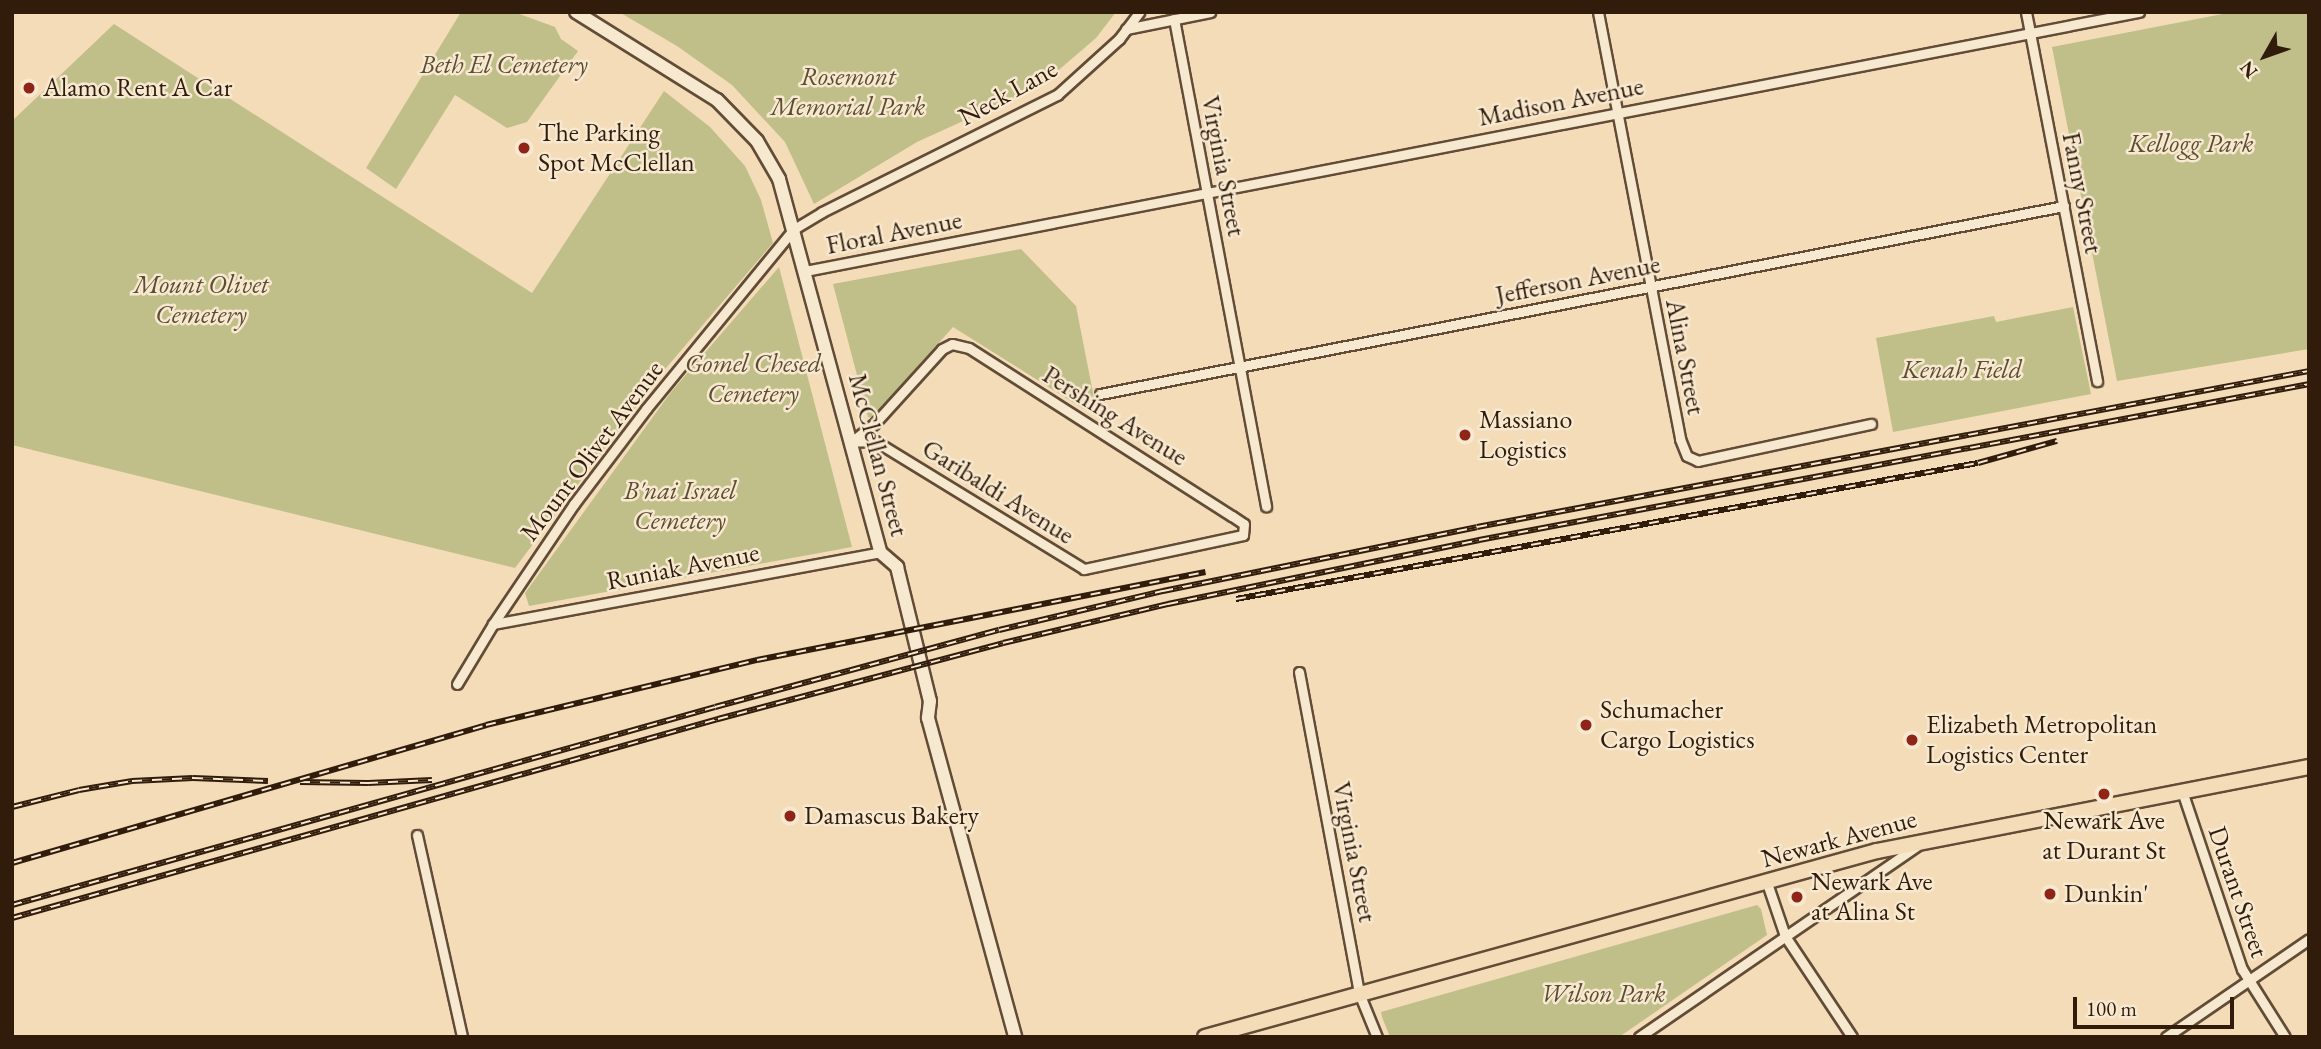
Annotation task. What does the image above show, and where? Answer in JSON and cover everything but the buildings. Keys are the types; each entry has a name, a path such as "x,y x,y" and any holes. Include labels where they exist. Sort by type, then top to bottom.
{"main road":[{"name":"McClellan Street","path":"576,12 693,83 737,118 772,164 784,193 880,552 897,568 930,701 928,718 1015,1037"},
{"name":"Newark Avenue","path":"1206,1037 1877,851 2309,767"}],"street":[{"name":"Neck Lane","path":"915,166 1057,95 1089,68 1139,12"},
{"path":"1126,29 1210,12"},
{"name":"Alina Street","path":"1598,12 1680,439 1690,459 1699,461 1871,424"},
{"name":"Fanny Street","path":"2026,12 2097,381"},
{"name":"Madison Avenue","path":"992,236 2139,12"},
{"name":"Virginia Street","path":"1174,19 1266,506"},
{"name":"Mount Olivet Avenue","path":"457,684 493,624 573,506 643,413 794,229 822,212 915,166"},
{"name":"Jefferson Avenue","path":"1100,394 1241,369 2064,206"},
{"name":"Floral Avenue","path":"805,271 992,236"},
{"name":"Pershing Avenue","path":"850,442 874,424 942,349 952,344 969,348 1244,524 1243,535 1084,569"},
{"name":"Garibaldi Avenue","path":"850,442 875,441 1084,569"},
{"name":"Runiak Avenue","path":"493,624 880,552"},
{"name":"Virginia Street","path":"1299,672 1359,993 1377,1037"},
{"name":"Durant Street","path":"2182,792 2247,981 2285,1037"},
{"path":"417,835 463,1037"},
{"path":"1639,1037 1923,842"},
{"path":"1767,883 1785,936 1852,1037"},
{"path":"2166,1037 2309,939"}],"green space":[{"name":"Beth El Cemetery","path":"461,12 514,12 555,27 561,39 578,51 527,122 507,128 455,95 396,189 366,168"},
{"name":"Rosemont Memorial Park","path":"619,12 1116,12 1096,38 1040,86 917,142 814,204 785,142 732,85 677,46"},
{"name":"Kellogg Park","path":"2233,12 2309,12 2309,349 2117,381 2052,47"},
{"name":"Mount Olivet Cemetery","path":"114,24 532,293 664,91 710,127 745,166 761,200 773,243 660,375 515,568 12,445 12,121"},
{"path":"1021,249 1076,306 1094,398 1085,410 953,327 872,418 868,417 833,284"},
{"name":"B'nai Israel Cemetery","path":"779,267 852,547 529,606 525,593 671,392"},
{"name":"Kenah Field","path":"2073,307 2091,394 1893,432 1876,338 1994,316 1996,322"},
{"name":"Wilson Park","path":"1757,905 1761,909 1767,935 1619,1037 1390,1037 1382,1017 1381,1012"}],"railway":[{"path":"12,905 715,707 999,630 1163,591 1477,527 2309,371"},
{"path":"12,918 718,719 1003,643 1168,604 1479,540 2309,384"},
{"path":"1236,599 1978,463 2057,441"},
{"path":"12,863 486,725 757,660 1205,572"},
{"path":"12,807 79,790 132,781 193,778 268,781"},
{"path":"300,782 432,780"}],"place":[{"name":"Alamo Rent A Car","path":"29,88"},
{"name":"The Parking Spot McClellan","path":"524,148"},
{"name":"Massiano Logistics","path":"1465,435"},
{"name":"Schumacher Cargo Logistics","path":"1586,725"},
{"name":"Elizabeth Metropolitan Logistics Center","path":"1912,740"},
{"name":"Newark Ave at Durant St","path":"2104,794"},
{"name":"Damascus Bakery","path":"790,816"},
{"name":"Dunkin'","path":"2050,894"},
{"name":"Newark Ave at Alina St","path":"1797,897"}],"park label":[{"name":"Gomel Chesed Cemetery","path":"753,379"}]}
